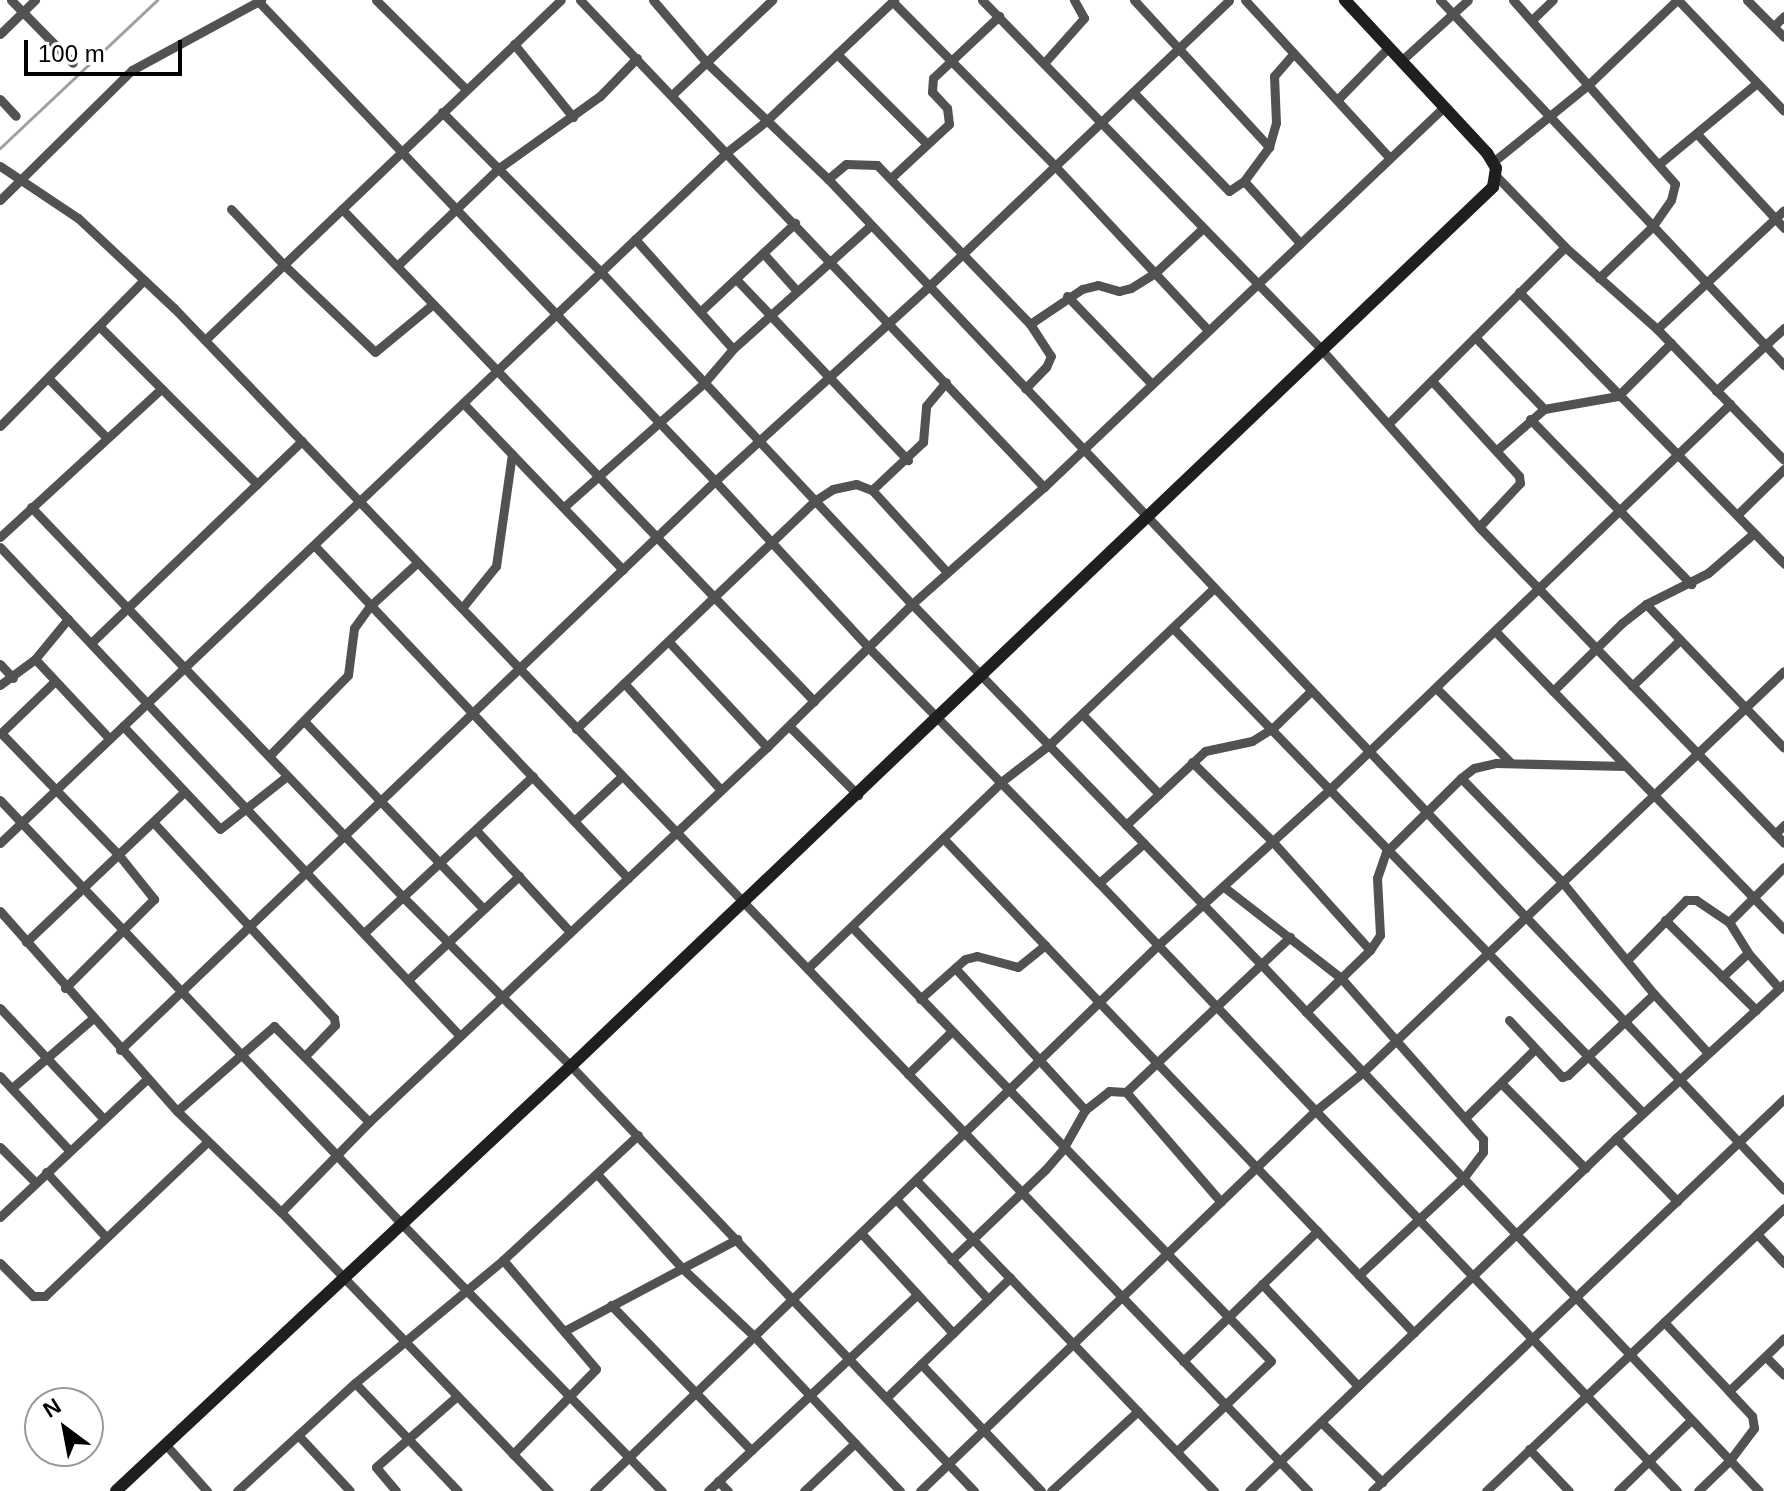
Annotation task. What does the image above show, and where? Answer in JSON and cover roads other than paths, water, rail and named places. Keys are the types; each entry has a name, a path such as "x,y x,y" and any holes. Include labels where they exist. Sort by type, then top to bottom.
{"main road":[{"path":"116,1491 858,795 1485,197 1497,177 1493,162 1348,1"}],"street":[{"path":"11,0 73,63"},
{"path":"0,34 35,0"},
{"path":"376,0 466,89"},
{"path":"205,340 399,151 561,0"},
{"path":"580,0 673,94 1044,487"},
{"path":"653,0 707,63 765,122 828,179 927,288 1784,1190"},
{"path":"673,94 772,0"},
{"path":"982,0 1322,350 1479,527 1784,843"},
{"path":"1045,62 1084,18 1074,0"},
{"path":"1134,0 1269,147"},
{"path":"120,1050 251,929 715,481 927,288 1229,0"},
{"path":"1245,0 1389,157"},
{"path":"1440,0 1784,365"},
{"path":"1402,60 1468,0"},
{"path":"1513,0 1675,184 1675,191 1653,226 1599,278"},
{"path":"1532,20 1553,0"},
{"path":"1493,162 1552,117 1677,0 1784,111"},
{"path":"1747,0 1784,37"},
{"path":"0,200 132,70 259,1 715,481 868,647 1099,883 1677,1491"},
{"path":"0,843 727,152 765,122 893,1 1055,166 1208,330"},
{"path":"892,177 949,124 950,116 932,92 931,84 999,16"},
{"path":"1774,26 1784,16"},
{"path":"514,44 573,117"},
{"path":"1338,99 1389,47"},
{"path":"1133,92 1222,188 1236,189 1269,147 1276,123 1274,76 1294,53"},
{"path":"837,54 927,144"},
{"path":"397,266 499,168 573,117 613,84 637,58"},
{"path":"1659,164 1698,135 1757,83"},
{"path":"0,99 16,116"},
{"path":"281,1212 369,1122 767,747 912,604 1044,487 1444,107"},
{"path":"442,112 601,272 912,604 1203,903 1759,1491"},
{"path":"1698,135 1784,228"},
{"path":"828,179 839,168 854,163 877,165 892,177 1030,324 1051,356 1046,367 1025,389"},
{"path":"0,166 78,218 205,340 675,834 808,968 1308,1491"},
{"path":"1497,177 1565,247 1657,329 1784,460"},
{"path":"1244,181 1300,243"},
{"path":"231,209 375,352 433,304"},
{"path":"342,209 814,701"},
{"path":"1657,329 1708,285 1784,210"},
{"path":"701,311 795,223"},
{"path":"565,506 704,383 733,349 870,226"},
{"path":"1030,324 1067,296 1098,285 1119,291 1131,288 1155,273 1202,229"},
{"path":"635,239 733,349"},
{"path":"1388,424 1565,247"},
{"path":"763,253 796,290"},
{"path":"736,279 908,460"},
{"path":"0,426 144,280"},
{"path":"1519,292 1784,564"},
{"path":"1067,296 1152,384"},
{"path":"100,327 257,484"},
{"path":"1716,391 1784,328"},
{"path":"1475,337 1544,409"},
{"path":"1497,450 1544,409 1618,396 1671,343"},
{"path":"48,378 107,438"},
{"path":"1432,381 1517,470 1520,483 1479,527"},
{"path":"872,490 908,460 923,442 926,406 946,382"},
{"path":"0,537 161,389"},
{"path":"463,403 623,570"},
{"path":"594,1491 1157,946 1331,788 1730,404"},
{"path":"1530,419 1691,584"},
{"path":"91,643 302,441"},
{"path":"462,608 496,566 512,454"},
{"path":"1737,515 1784,469"},
{"path":"576,729 816,500 844,485 856,484 872,490 947,572"},
{"path":"31,507 403,897 638,1135 974,1491"},
{"path":"1553,691 1646,604 1691,584 1754,533"},
{"path":"314,545 628,878"},
{"path":"0,547 460,1036"},
{"path":"269,756 348,675 351,636 370,606 417,563"},
{"path":"808,968 1001,782 1049,745 1213,589"},
{"path":"1646,604 1784,748"},
{"path":"0,685 35,659 68,619"},
{"path":"1173,628 1331,788 1386,852 1488,952 1643,1113"},
{"path":"1495,631 1784,929"},
{"path":"1632,686 1680,640"},
{"path":"669,642 767,747"},
{"path":"35,659 109,738"},
{"path":"0,664 13,678"},
{"path":"920,1491 1314,1112 1363,1072 1784,671"},
{"path":"55,681 1,734 118,854 154,899 65,988"},
{"path":"624,683 720,789"},
{"path":"1436,688 1511,763"},
{"path":"1126,825 1192,762 1214,747 1252,741 1273,728 1311,691"},
{"path":"1082,714 1159,794"},
{"path":"305,722 483,908"},
{"path":"123,726 220,829 287,776"},
{"path":"789,726 858,795"},
{"path":"1192,762 1273,842 1370,950"},
{"path":"1306,1012 1370,950 1380,935 1377,878 1386,852 1461,778 1484,764 1625,766"},
{"path":"365,932 533,776"},
{"path":"574,821 621,777"},
{"path":"1461,778 1563,883 1654,994 1708,1053"},
{"path":"26,942 184,792"},
{"path":"0,800 402,1224 662,1491"},
{"path":"153,822 336,1022 305,1056"},
{"path":"1775,834 1784,825"},
{"path":"476,830 570,932"},
{"path":"943,838 1414,1333"},
{"path":"1099,883 1144,843"},
{"path":"1729,922 1784,867"},
{"path":"409,979 519,876"},
{"path":"1224,887 1341,978 1393,1041 1467,1116 1483,1139 1484,1146 1464,1177 1359,1275"},
{"path":"1249,1491 1616,1138 1782,986 1748,953 1729,922 1691,898 1628,959"},
{"path":"0,911 92,1019 177,1111 281,1212 549,1491"},
{"path":"1665,920 1756,1010"},
{"path":"852,927 1271,1361 1177,1451"},
{"path":"1126,1092 1290,937"},
{"path":"920,999 965,959 977,956 1018,967 1045,945"},
{"path":"1722,977 1748,953"},
{"path":"955,968 1085,1110"},
{"path":"1509,1020 1562,1077 1654,994"},
{"path":"0,1008 103,1118"},
{"path":"12,1088 92,1019"},
{"path":"177,1111 239,1053 274,1026 369,1122"},
{"path":"908,1074 951,1032"},
{"path":"1467,1116 1535,1049"},
{"path":"0,1076 69,1150"},
{"path":"0,1217 147,1079"},
{"path":"1501,1083 1585,1168"},
{"path":"951,1260 1022,1193 1063,1149 1085,1110 1109,1091 1126,1092 1221,1202"},
{"path":"1372,1491 1784,1099"},
{"path":"237,1491 404,1340 503,1260 638,1135"},
{"path":"1616,1138 1677,1201"},
{"path":"0,1263 39,1298 207,1142"},
{"path":"0,1147 35,1182"},
{"path":"46,1172 105,1236"},
{"path":"597,1174 682,1268 754,1336 900,1491"},
{"path":"916,1180 1214,1491"},
{"path":"896,1199 988,1299"},
{"path":"1486,1491 1784,1208"},
{"path":"1183,1361 1317,1231"},
{"path":"861,1233 953,1333"},
{"path":"1757,1234 1784,1263"},
{"path":"566,1330 737,1239"},
{"path":"503,1260 566,1330 596,1369 513,1454"},
{"path":"886,1398 1010,1278"},
{"path":"1262,1284 1358,1386"},
{"path":"708,1491 917,1295"},
{"path":"611,1305 751,1450"},
{"path":"1664,1322 1755,1422 1730,1460 1698,1491"},
{"path":"1729,1391 1784,1338"},
{"path":"1766,1357 1784,1375"},
{"path":"921,1364 1041,1491"},
{"path":"355,1383 458,1491"},
{"path":"396,1491 375,1470 457,1396"},
{"path":"1051,1491 1138,1411"},
{"path":"1618,1491 1691,1420"},
{"path":"1321,1422 1382,1482"},
{"path":"298,1435 350,1491"},
{"path":"804,1491 855,1443"},
{"path":"166,1445 207,1491"},
{"path":"1529,1449 1569,1491"},
{"path":"718,1481 728,1491"}],"waterway":[{"path":"0,148 157,0"}]}
